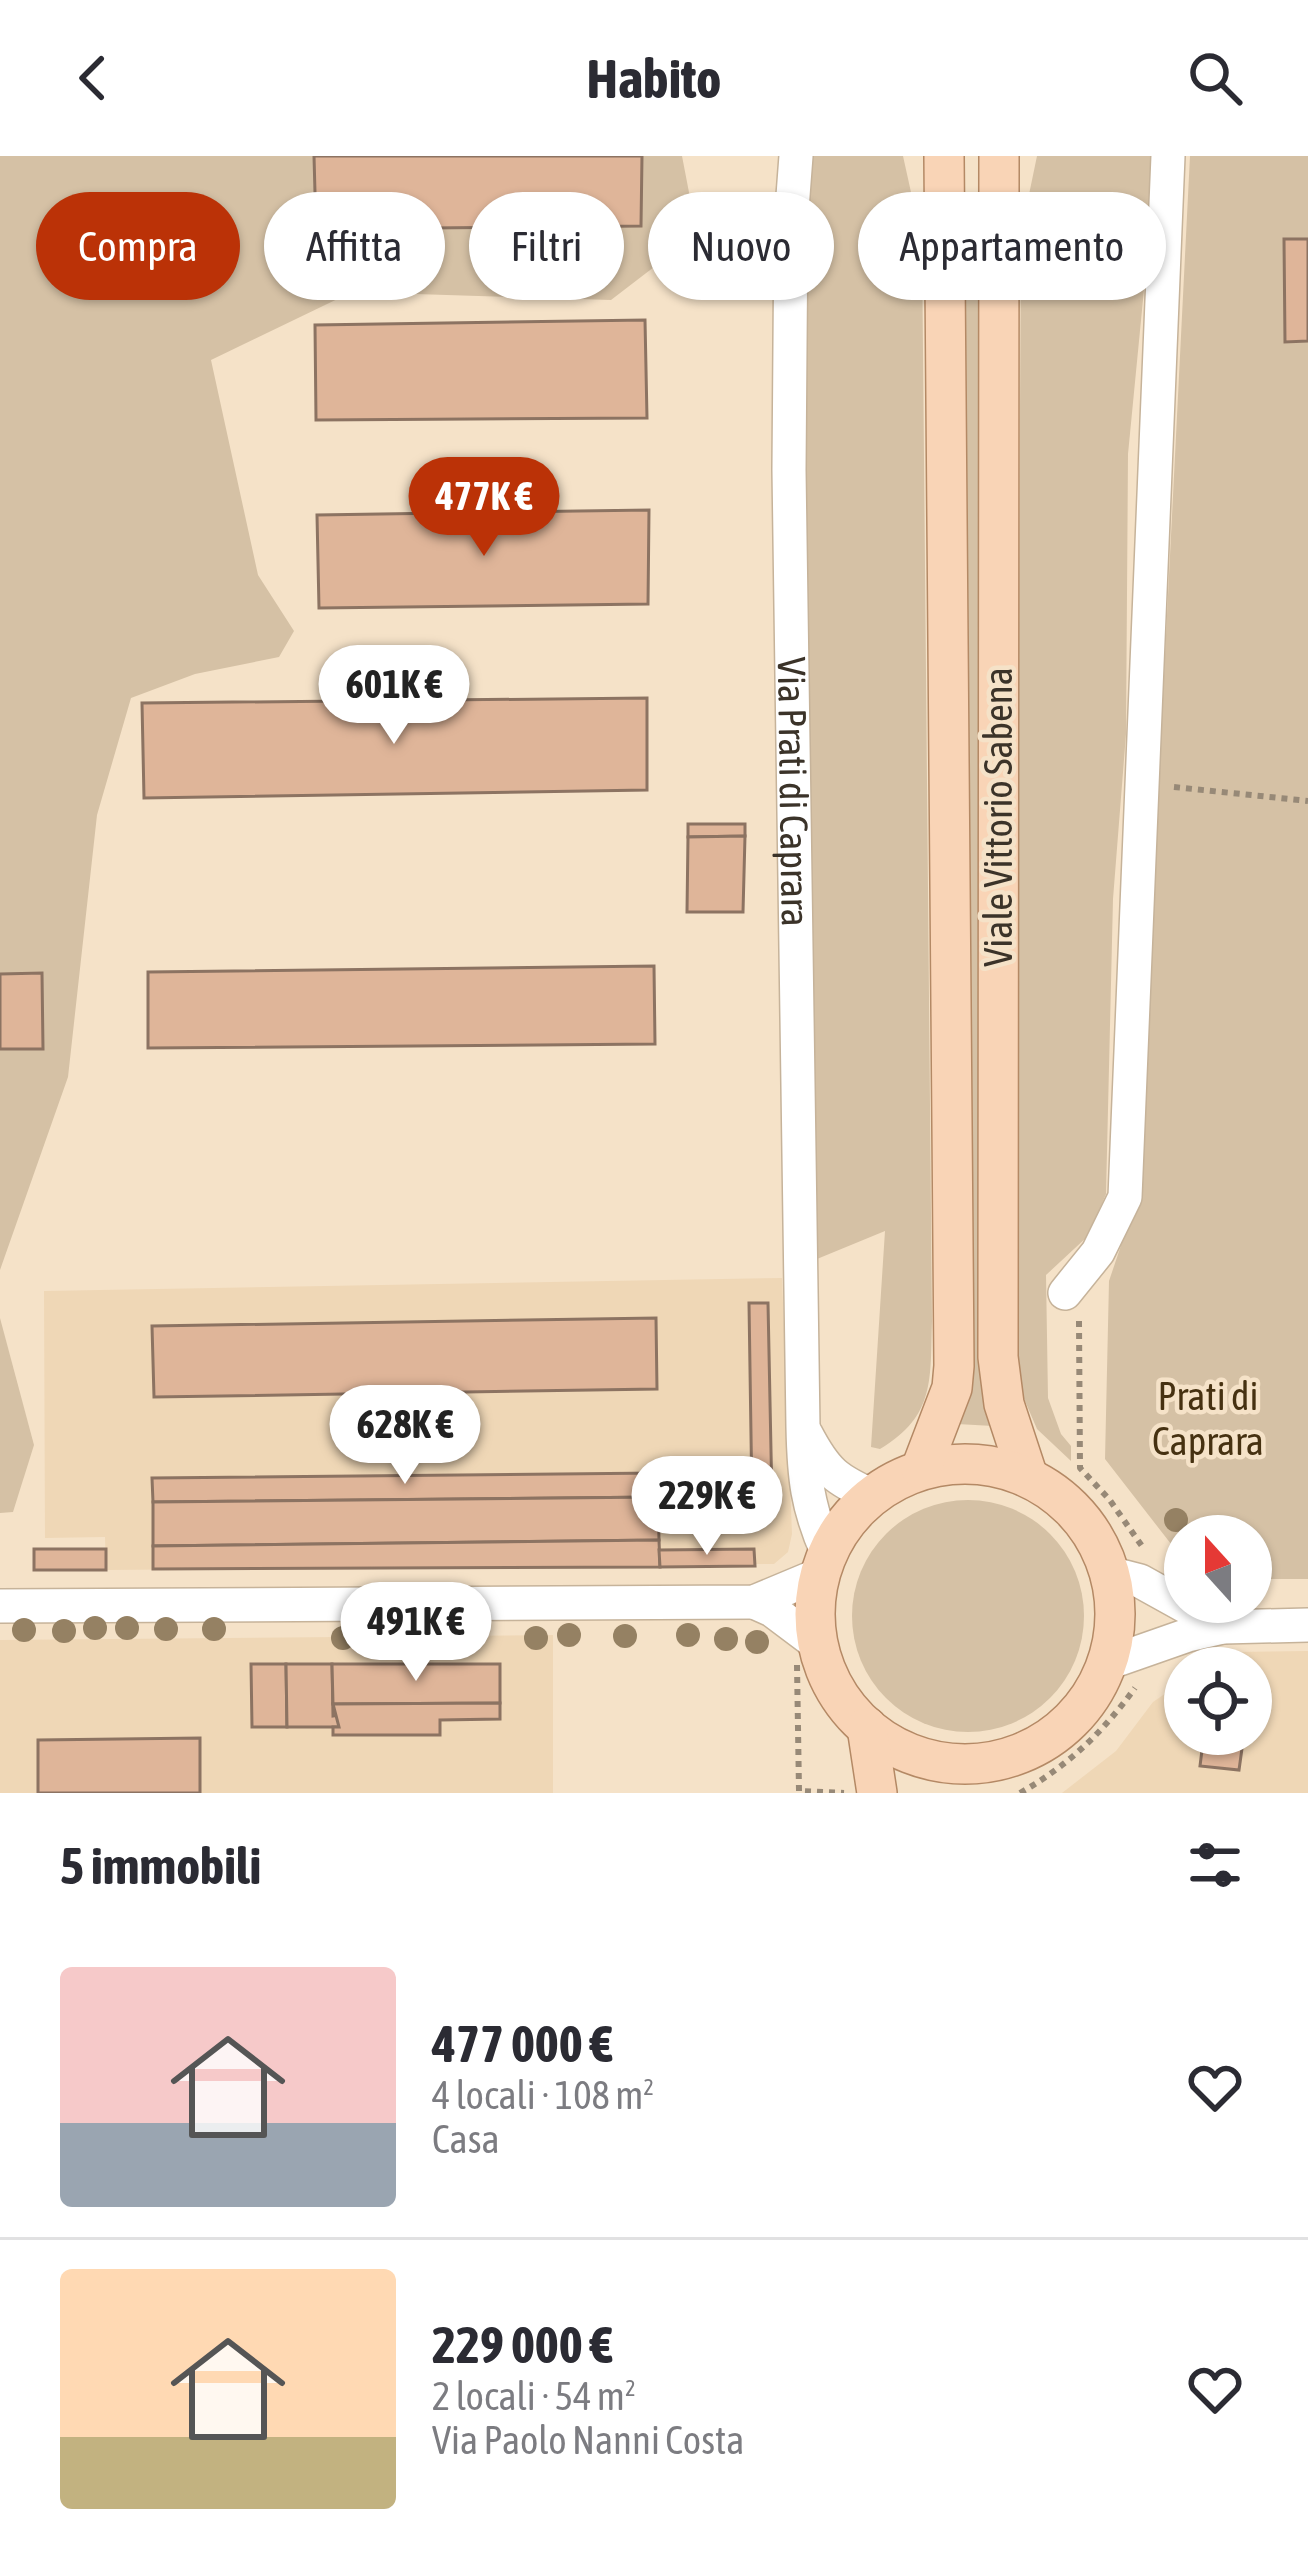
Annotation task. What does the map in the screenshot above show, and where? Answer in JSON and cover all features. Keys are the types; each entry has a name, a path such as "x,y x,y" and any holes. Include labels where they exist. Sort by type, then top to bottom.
{"main road":[{"name":"Viale Vittorio Sabena","path":"921,1469 952,1388 954,1366 944,156"},
{"name":"Viale Vittorio Sabena","path":"999,156 998,1357 1004,1404 1027,1474"},
{"path":"966,1464 1027,1474 1077,1512 1100,1546 1114,1598 1122,1675 1098,1687 1064,1724 1041,1740 969,1779 890,1744 843,1700 806,1650 816,1590 849,1521 875,1497 921,1469 966,1464"},
{"path":"867,1727 877,1793"}],"street":[{"name":"Via Prati di Caprara","path":"796,156 791,222 790,492 804,1486 825,1564"},
{"path":"1071,1287 1099,1252 1125,1197 1168,156"},
{"path":"803,1427 826,1469 875,1497"},
{"path":"754,1602 825,1564"},
{"path":"1109,1573 1140,1581 1223,1627"},
{"path":"0,1606 754,1602 772,1610 806,1650"},
{"path":"1122,1675 1188,1635 1223,1627 1308,1625"}],"path":[{"path":"1158,786 1308,801"},
{"path":"1071,1287 1080,1468 1150,1556"},
{"path":"806,1650 800,1791 844,1793"},
{"path":"1020,1793 1089,1746 1122,1675"}],"shaded area":[{"path":"782,1278 792,1534 788,1552 774,1564 106,1570 105,1537 45,1538 44,1291"},
{"path":"553,1635 553,1793 0,1793 0,1640"},
{"path":"1272,1651 1308,1651 1308,1793 1062,1793 1116,1751 1164,1694 1164,1755 1272,1755"}],"green space":[{"path":"0,156 682,156 689,192 648,192 648,272 624,290 624,192 469,192 469,296 445,295 445,192 264,192 264,300 335,300 211,360 258,575 294,631 279,657 195,674 131,698 97,815 68,1077 0,1270"},
{"path":"809,156 903,156 911,192 858,192 858,300 923,300 931,1360 921,1409 880,1449 871,1447 885,1231 817,1259 803,335 804,300 834,300 834,192 808,192"},
{"path":"1037,156 1157,156 1153,192 1030,192"},
{"name":"Prati di Caprara","path":"1190,156 1308,156 1308,1579 1272,1579 1272,1515 1164,1515 1164,1535 1105,1459 1109,1281 1138,1195"},
{"path":"963,300 980,300 979,1352 993,1426 957,1424 972,1370"},
{"path":"1021,300 1143,300 1128,454 1126,734 1113,899 1106,1194 1088,1236 1046,1275 1048,1398 1061,1434 1071,1446 1071,1461 1037,1429 1019,1387"},
{"path":"0,1318 34,1445 13,1512 0,1513"},
{"path":"968,1500 1012,1509 1050,1534 1075,1572 1084,1616 1075,1660 1050,1698 1012,1723 968,1732 924,1723 886,1698 861,1660 852,1616 861,1572 886,1534 924,1509"}],"building":[{"path":"314,156 642,156 641,226 624,226 624,192 469,192 469,228 445,228 445,192 315,192"},
{"path":"1284,239 1308,239 1308,341 1285,342"},
{"path":"645,320 647,418 316,420 315,325"},
{"path":"649,510 648,604 319,608 317,515"},
{"path":"647,698 647,790 144,798 142,703"},
{"path":"688,824 745,824 745,836 688,837"},
{"path":"745,836 743,912 687,912 688,837"},
{"path":"654,966 655,1044 148,1048 148,972"},
{"path":"42,973 43,1049 0,1049 0,974"},
{"path":"749,1303 768,1303 772,1500 752,1501"},
{"path":"656,1318 657,1389 154,1397 152,1326"},
{"path":"658,1473 658,1497 153,1502 152,1478"},
{"path":"658,1497 659,1540 153,1546 153,1502"},
{"path":"659,1540 660,1567 153,1569 153,1546"},
{"path":"34,1549 106,1549 106,1570 34,1570"},
{"path":"754,1549 755,1566 660,1567 659,1550"},
{"path":"251,1664 286,1664 287,1727 252,1727"},
{"path":"286,1664 332,1664 333,1716 339,1715 339,1727 287,1727"},
{"path":"332,1664 500,1664 500,1703 333,1704"},
{"path":"500,1703 500,1719 440,1720 440,1735 333,1735 333,1727 339,1727 333,1704"},
{"path":"200,1738 200,1793 38,1793 38,1740"},
{"path":"1201,1755 1241,1755 1239,1770 1200,1766"}]}
